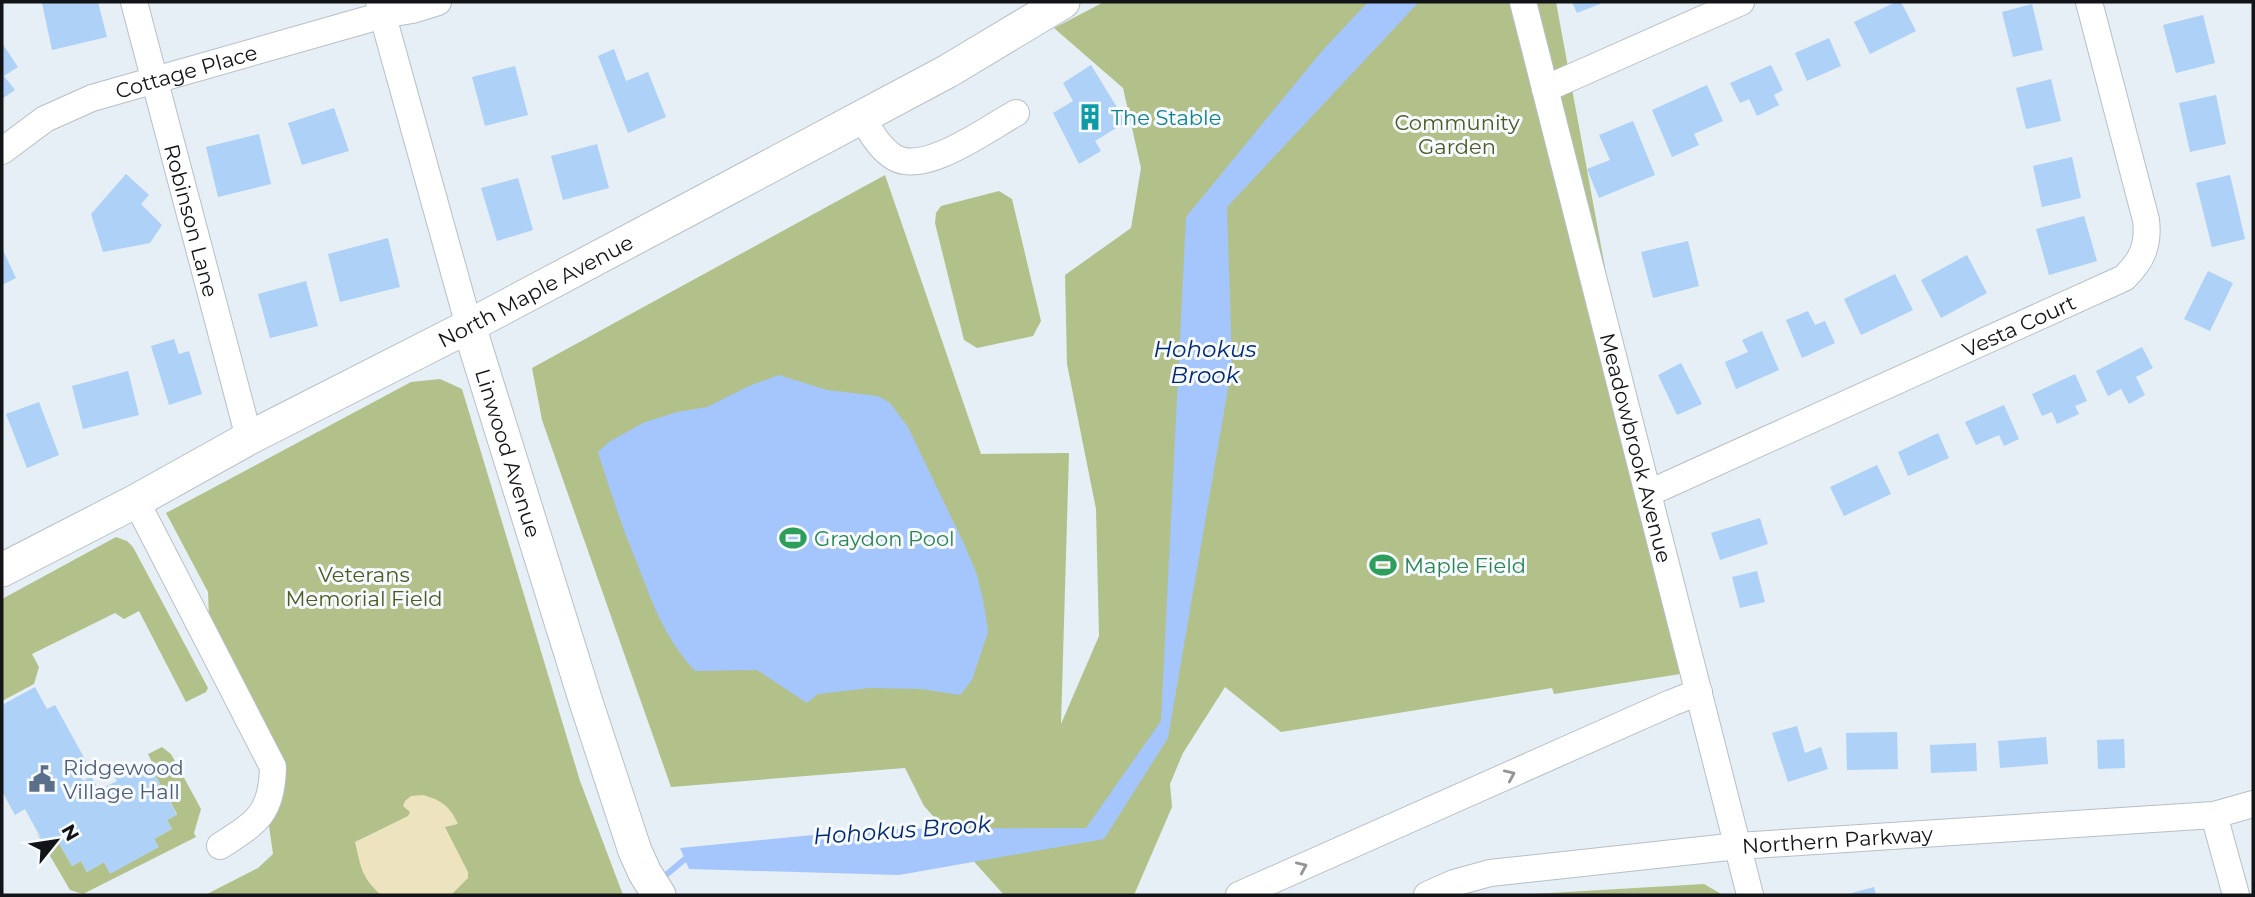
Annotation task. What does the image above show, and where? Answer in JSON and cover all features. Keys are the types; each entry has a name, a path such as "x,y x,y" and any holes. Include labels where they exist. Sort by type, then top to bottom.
{"main road":[{"name":"North Maple Avenue","path":"2,570 948,71 1063,2"},
{"name":"Linwood Avenue","path":"469,326 586,702 635,851 652,884"}],"street":[{"name":"Robinson Lane","path":"134,2 249,438"},
{"name":"Cottage Place","path":"2,151 44,119 92,98 381,8 412,10 438,2"},
{"name":"Meadowbrook Avenue","path":"1522,2 1750,895"},
{"path":"1545,89 1741,2"},
{"name":"Vesta Court","path":"1649,493 2124,278 2137,265 2145,250 2146,220 2089,2"},
{"name":"Linwood Avenue","path":"381,8 469,326"},
{"path":"862,117 876,141 893,158 908,161 936,158 1016,113"},
{"path":"136,501 273,766 273,788 257,821 220,846"},
{"path":"1239,895 1699,692"},
{"name":"Northern Parkway","path":"1427,895 1454,883 1490,873 1738,846 2214,815 2253,804"},
{"path":"2214,815 2235,895"}],"green space":[{"name":"Community Garden","path":"1104,2 1556,2 1680,674 1554,694 1552,688 1281,732 1225,687 1183,753 1170,784 1172,807 1134,895 1004,895 924,806 905,768 671,787 542,420 532,368 885,175 981,454 1069,453 1061,724 1099,636 1096,509 1067,364 1065,275 1131,228 1141,168 1123,88 1054,28"},
{"path":"999,191 1012,199 1041,321 1033,336 977,348 964,340 935,223 936,213 941,206"},
{"name":"Veterans Memorial Field","path":"440,379 462,389 580,781 623,895 205,895 258,868 273,854 269,826 282,802 285,765 209,618 208,592 166,513 411,382"},
{"path":"116,537 127,541 133,547 208,688 206,692 186,702 139,611 124,619 115,613 32,654 39,667 34,684 2,701 2,599"},
{"path":"162,747 171,754 201,809 194,833 196,837 83,894 70,890 36,832 43,842 55,845 59,843 72,866 81,861 87,872 104,862 110,873 158,847 154,839 172,829 167,820 177,814 149,764 152,762 148,754"},
{"path":"1704,884 1723,895 1515,895"}],"sand":[{"path":"423,795 444,805 455,818 458,824 445,827 468,872 468,878 451,895 381,895 366,877 355,842 408,816 410,812 403,806 405,801 411,796"}],"water":[{"name":"Hohokus Brook","path":"1368,2 1419,2 1227,207 1232,365 1168,738 1104,839 899,875 689,869 680,848 874,829 1086,828 1161,721 1186,217 1322,51"},
{"name":"Graydon Pool","path":"779,375 827,390 878,396 890,403 908,427 965,546 977,575 984,604 988,632 972,680 960,695 921,689 870,688 818,694 807,703 757,670 695,671 676,648 655,609 598,452 609,442 643,423 677,412 707,407 749,386"}],"building":[{"path":"98,2 107,37 52,50 42,3"},
{"path":"1572,2 1599,2 1600,4 1577,13"},
{"path":"1901,2 1916,31 1870,54 1854,22"},
{"path":"2032,4 2043,50 2013,57 2002,12"},
{"path":"2203,15 2215,63 2176,73 2163,25"},
{"path":"1829,38 1841,66 1807,81 1795,53"},
{"path":"2,43 18,67 4,76 15,90 2,99"},
{"path":"614,49 626,81 648,72 666,117 628,133 598,56"},
{"name":"The Stable","path":"1091,65 1126,122 1095,141 1101,151 1079,164 1053,113 1073,101 1063,83"},
{"path":"1771,65 1783,90 1774,95 1779,105 1757,116 1749,99 1740,103 1730,83"},
{"path":"515,66 528,115 485,126 472,77"},
{"path":"2051,79 2061,121 2026,129 2016,88"},
{"path":"1707,85 1723,121 1694,134 1699,145 1672,157 1652,110"},
{"path":"2216,95 2226,144 2190,152 2179,103"},
{"path":"334,108 349,151 302,165 288,123"},
{"path":"1633,121 1655,175 1599,198 1587,169 1610,160 1599,135"},
{"path":"259,134 271,184 218,197 206,147"},
{"path":"597,144 609,188 563,200 551,156"},
{"path":"2072,157 2081,198 2042,207 2033,166"},
{"path":"126,174 149,195 141,204 162,225 150,243 103,252 91,214"},
{"path":"2230,175 2245,239 2212,247 2196,183"},
{"path":"518,178 533,230 497,241 481,188"},
{"path":"2084,216 2097,261 2049,275 2036,229"},
{"path":"388,238 400,287 340,302 328,254"},
{"path":"1688,241 1699,286 1653,298 1641,252"},
{"path":"2,248 16,278 2,285"},
{"path":"1967,255 1987,293 1941,318 1921,280"},
{"path":"2208,271 2233,283 2210,331 2184,319"},
{"path":"1895,274 1913,310 1861,335 1844,299"},
{"path":"306,281 318,326 270,338 258,294"},
{"path":"1808,311 1815,325 1825,321 1835,343 1802,358 1786,320"},
{"path":"1762,331 1779,370 1736,389 1725,362 1748,352 1742,340"},
{"path":"174,339 179,354 189,351 202,394 169,405 151,346"},
{"path":"2142,347 2153,368 2136,377 2145,395 2129,404 2121,389 2108,396 2096,371"},
{"path":"1681,363 1702,404 1677,415 1658,375"},
{"path":"128,371 139,415 83,429 72,386"},
{"path":"2075,374 2087,401 2075,406 2079,414 2057,424 2052,412 2042,416 2032,394"},
{"path":"39,402 59,455 27,468 6,414"},
{"path":"2004,405 2019,439 2004,446 1999,435 1976,445 1965,422"},
{"path":"1938,433 1949,458 1908,476 1898,452"},
{"path":"1877,465 1891,494 1844,516 1830,487"},
{"path":"1760,518 1768,544 1720,560 1711,533"},
{"path":"1757,571 1765,602 1740,608 1732,577"},
{"name":"Ridgewood Village Hall","path":"35,687 47,709 55,705 87,763 76,768 83,781 91,776 99,790 117,781 113,774 128,766 132,773 149,764 177,815 167,820 172,829 154,839 159,847 110,874 104,862 87,872 81,861 72,866 59,843 56,845 43,842 25,809 15,815 2,791 2,705"},
{"path":"1797,726 1805,753 1821,747 1828,769 1788,782 1772,733"},
{"path":"1897,732 1898,769 1847,770 1846,733"},
{"path":"2046,737 2048,764 2000,768 1998,741"},
{"path":"2124,739 2125,768 2098,769 2097,740"},
{"path":"1976,743 1977,771 1931,773 1930,745"},
{"path":"1874,887 1876,895 1848,894"}],"waterway":[{"name":"Hohokus Brook","path":"660,880 685,859 690,859"}],"place":[{"name":"The Stable","path":"1090,117"},
{"name":"Graydon Pool","path":"793,538"},
{"name":"Maple Field","path":"1383,565"},
{"name":"Ridgewood Village Hall","path":"42,779"}]}
